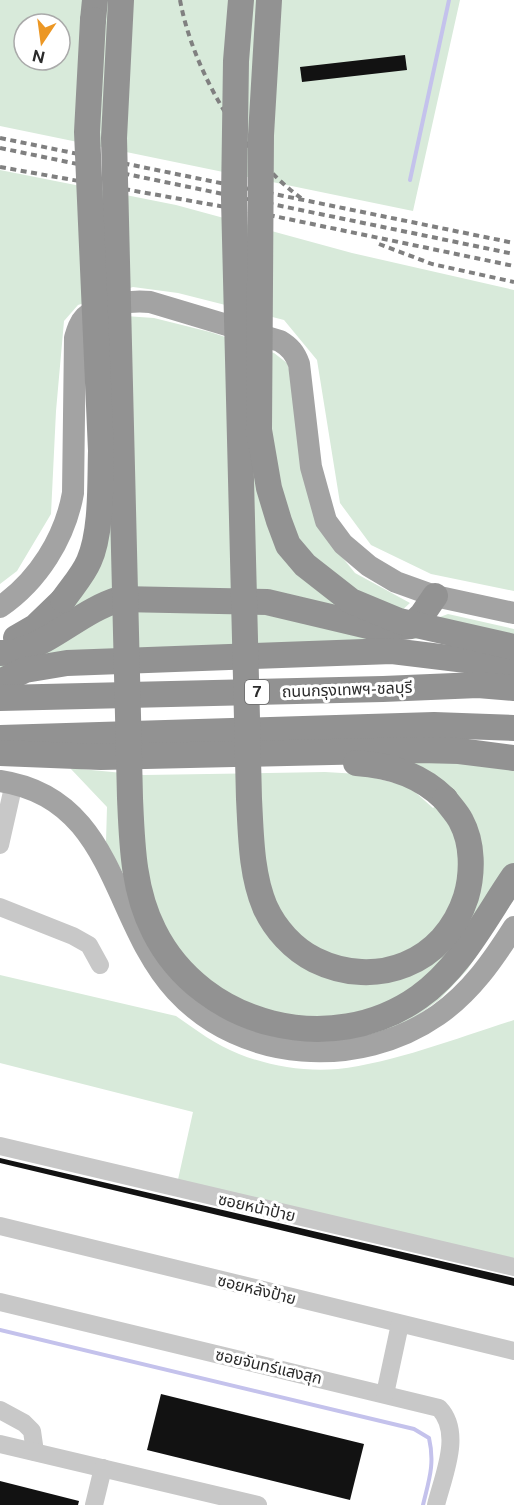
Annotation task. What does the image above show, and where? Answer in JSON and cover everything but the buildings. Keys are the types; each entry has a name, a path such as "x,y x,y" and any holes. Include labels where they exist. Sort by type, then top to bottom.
{"highway":[{"path":"0,647 35,627 63,600 81,576 90,559 95,540 100,502 101,451 87,132 95,0"},
{"path":"121,0 114,138 130,798 136,875 140,896 154,932 176,966 186,976 219,1002 240,1014 262,1022 298,1028 340,1029 359,1025 396,1010 430,988 470,944 514,876"},
{"path":"101,757 128,762 179,764 306,762 372,764 421,780 444,799 462,822 469,850 471,875 458,919 448,934 429,950 396,968 375,972 340,970 307,956 294,946 276,926 265,906 256,876 249,799 234,199 236,61 241,0"},
{"path":"269,0 261,135 259,430 269,488 288,545 305,565 351,601 399,621 514,644"},
{"path":"0,653 17,652 39,642 106,603 120,599 267,602 381,629 411,626 435,596"},
{"path":"0,682 25,670 66,663 392,651 445,641 514,644"},
{"path":"392,651 514,666"},
{"name":"ถนนกรุงเทพฯ-ชลบุรี","path":"0,698 478,685 514,688"},
{"path":"0,738 434,725 514,728"},
{"path":"0,753 101,757 420,750 459,751 514,758"}],"main road":[{"path":"0,607 20,592 34,576 53,549 70,508 73,493 75,338 78,326 87,316 106,307 134,300 280,341 288,346 295,353 299,364 311,467 326,521 343,544 369,566 396,582 435,596 514,613"},
{"path":"7,782 32,790 67,811 92,839 106,861 151,956 177,993 219,1024 269,1046 291,1050 336,1052 380,1044 396,1038 437,1016 465,993 490,963 514,927"}],"street":[{"path":"0,845 7,782"},
{"path":"0,907 73,936 89,945 100,965"},
{"name":"ซอยหน้าป้าย","path":"0,1146 514,1267"},
{"name":"ซอยหลังป้าย","path":"0,1226 514,1351"},
{"name":"ซอยจันทร์แสงสุก","path":"0,1302 439,1408 450,1425 441,1504"},
{"path":"385,1394 400,1324"},
{"path":"0,1410 24,1423 32,1431 35,1452"},
{"path":"0,1444 103,1468 216,1500 258,1505"},
{"path":"94,1505 103,1468"}],"green space":[{"path":"0,0 460,0 413,211 0,126"},
{"path":"0,170 176,205 352,253 514,290 514,591 431,574 371,545 340,503 317,360 284,320 178,293 133,287 78,305 64,321 56,411 51,514 17,571 0,584"},
{"path":"125,316 154,318 210,332 274,353 287,363 296,394 316,525 355,573 410,603 400,612 373,619 301,597 65,616 92,575"},
{"path":"268,609 388,636 448,614 514,629 514,635 346,641 0,668 0,665 113,612"},
{"path":"401,757 514,766 514,899 467,970 440,999 406,1023 357,1040 188,993 106,842 107,807 70,768 144,775 325,772 359,774 403,785 433,808 452,793"},
{"path":"0,975 176,1016 214,1042 239,1054 262,1062 300,1069 338,1069 381,1061 514,1020 514,1263 177,1184 193,1112 0,1063"}],"waterway":[{"path":"410,180 449,0"},
{"path":"0,1330 414,1429 429,1438 431,1447 430,1472 423,1505"}],"railway":[{"path":"180,0 196,55 224,110 259,159 301,198"},
{"path":"0,138 514,243"},
{"path":"0,148 514,254"},
{"path":"0,167 259,213 514,266"},
{"path":"379,244 432,264 514,282"}]}
